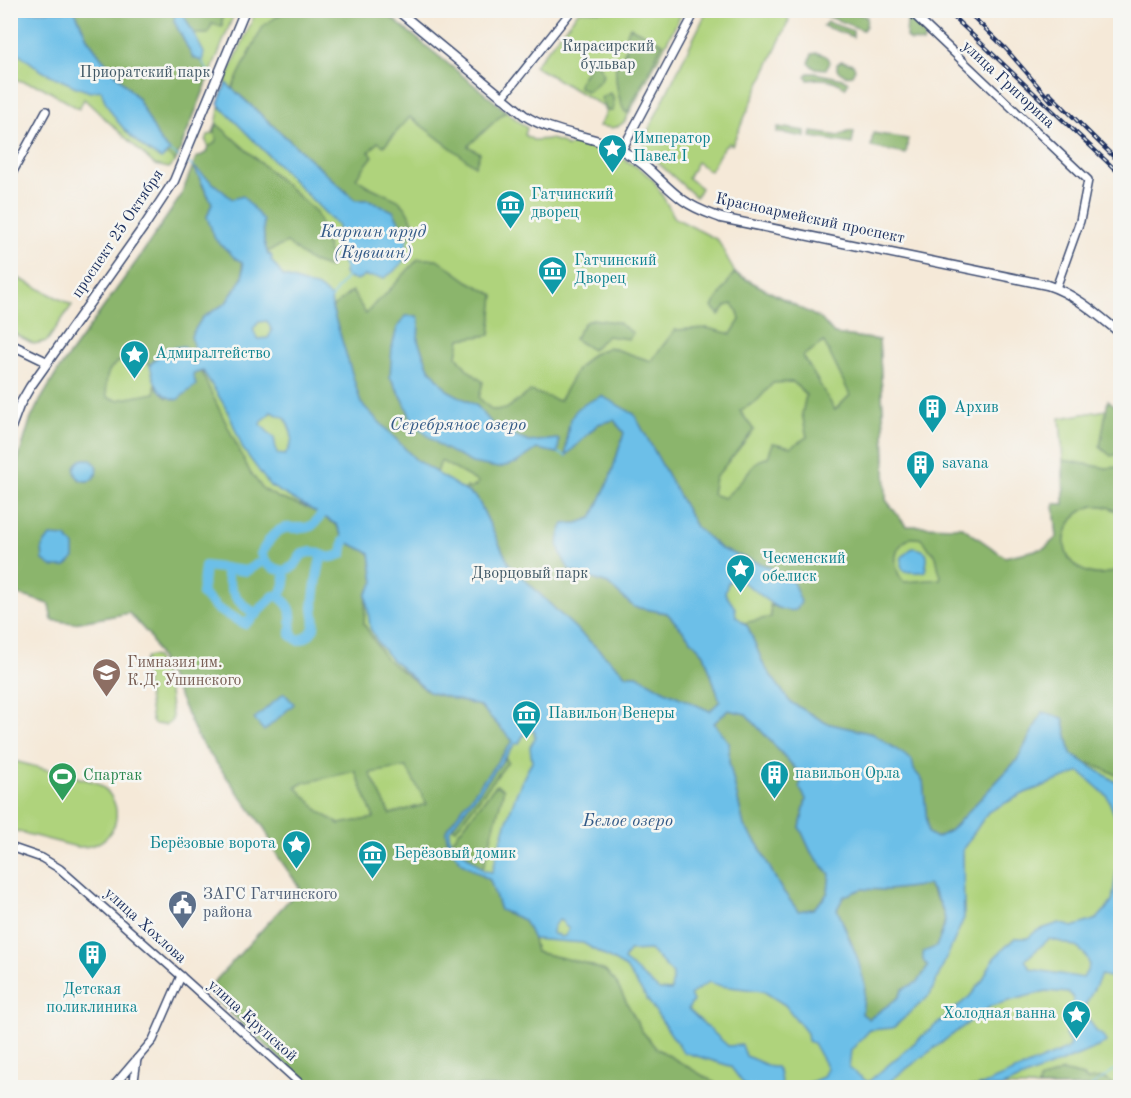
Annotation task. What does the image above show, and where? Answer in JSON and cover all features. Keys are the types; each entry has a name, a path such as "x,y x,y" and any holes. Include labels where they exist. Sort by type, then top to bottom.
{"main road":[{"name":"проспект 25 Октября","path":"10,430 22,400 47,362 174,181 246,10"},
{"name":"Красноармейский проспект","path":"397,10 535,123 604,142 621,150 649,168 684,201 695,208 721,218 1056,288 1077,299 1120,333"},
{"path":"10,344 47,362"}],"street":[{"path":"502,98 572,10"},
{"path":"621,150 696,10"},
{"name":"улица Григорина","path":"909,10 1088,180 1080,221 1056,288"},
{"path":"10,177 45,111"},
{"name":"улица Хохлова","path":"10,847 42,858 60,869 181,976 153,1040 112,1088"},
{"name":"улица Крупской","path":"181,976 304,1088"},
{"path":"133,1085 137,1059"},
{"path":"123,1076 132,1076 133,1085"}],"green space":[{"name":"Приоратский парк","path":"10,11 235,11 175,162 169,168 155,165 84,99 79,109 42,87 11,78"},
{"path":"75,11 226,11 222,17 222,27 212,24 208,34 193,34 183,15 174,21 193,58 202,61 210,75 175,162 167,154 169,151 160,141 138,99 87,38"},
{"name":"Дворцовый парк","path":"256,11 383,11 527,128 525,135 533,140 551,139 567,147 572,145 575,139 624,159 654,181 675,218 718,240 735,273 821,319 834,334 879,340 886,500 906,526 962,527 1005,557 1045,548 1057,537 1054,504 1064,504 1060,418 1106,410 1120,420 1120,1087 311,1087 206,991 300,888 277,855 265,829 198,738 149,635 129,613 74,623 52,620 49,604 11,592 11,483 30,421 37,406 58,371 181,196 196,158 206,153 208,146 206,141 216,124 226,83"},
{"path":"285,11 383,11 506,111 468,146 480,153 475,166 410,117 384,146 378,142 369,152 373,156 356,178 398,200 405,207 419,233 408,237 393,211 369,200 355,200 232,88 263,26"},
{"name":"Кирасирский бульвар","path":"579,11 683,11 625,121 616,127 599,126 606,113 603,106 534,66"},
{"path":"707,11 790,11 787,16 789,20 732,145 729,143 723,148 710,171 697,162 688,178 701,188 696,197 647,153 643,141"},
{"path":"825,11 852,11 867,17 866,26 863,30 824,15"},
{"path":"910,19 926,34 923,43 911,40 911,42 906,37 907,21"},
{"path":"827,22 853,31 853,37 823,26"},
{"path":"630,27 663,43 627,113 618,94 616,61 623,57 627,45 626,35"},
{"path":"812,54 826,56 829,60 829,66 826,69 814,68 809,63"},
{"path":"593,61 599,65 603,75 601,80 587,92 579,87 579,82"},
{"path":"841,61 853,64 855,69 852,75 844,75 837,70 837,64"},
{"path":"808,73 843,79 848,83 845,88 828,80 808,80 806,76"},
{"path":"610,93 613,96 614,107 612,111 607,111 601,98"},
{"path":"217,124 315,211 332,262 330,268 310,261 287,243 267,252 263,220 232,199 195,168 212,203 207,217 235,258 242,262 243,277 226,303 202,318 198,362 192,364 165,349 150,365 137,354 128,357 115,364 108,373 107,397 117,400 155,393 155,385 167,398 192,374 202,372 250,472 263,489 279,498 313,510 337,526 344,541 370,553 374,583 366,595 364,624 385,658 429,692 480,706 513,741 446,830 448,846 462,863 490,880 500,910 524,920 536,952 585,963 605,971 615,981 642,1031 656,1048 722,1087 311,1087 206,991 300,888 277,855 265,829 198,738 149,635 129,613 74,623 52,620 49,604 11,592 11,483 30,421 37,406 58,371 181,196 196,158 206,153 209,146 214,144 217,138 214,133","holes":["88,459 93,479 88,481 79,479 76,466","406,767 427,804 390,814 370,773","355,771 374,818 339,824 320,812 296,787 303,783"]},
{"path":"778,127 805,131 805,137 777,132"},
{"path":"850,131 854,132 852,144 811,137 812,132 839,136"},
{"path":"873,133 908,139 906,154 871,147"},
{"path":"418,259 437,259 468,281 494,295 490,335 460,339 457,356 467,369 483,382 479,398 492,410 506,409 531,391 559,401 578,368 591,355 609,347 651,361 675,330 707,328 731,334 740,320 738,312 732,304 726,306 719,315 712,307 734,273 821,319 834,334 879,340 886,500 906,526 962,527 1005,557 1045,548 1057,537 1054,504 1064,504 1063,461 1106,468 1120,467 1120,514 1104,506 1090,507 1078,514 1069,525 1065,539 1066,552 1074,565 1090,573 1098,574 1120,567 1120,776 1089,763 1088,765 1071,754 1063,718 1043,712 1017,760 950,831 936,838 928,833 923,781 914,770 873,734 826,723 790,702 764,666 748,627 744,623 771,617 770,605 789,611 769,567 721,549 696,527 634,414 571,421 567,434 566,455 598,424 614,420 624,433 610,478 592,518 578,523 564,524 570,571 608,584 634,607 667,613 704,654 720,701 711,712 664,691 637,675 626,675 509,564 477,498 465,490 467,487 471,489 474,485 476,486 478,482 441,461 437,473 416,460 360,403 332,308 352,291 366,314","holes":["419,320 418,341 429,368 447,390 477,406 493,425 514,436 529,442 559,439 537,449 516,463 413,423 390,377","824,342 850,395 835,410 803,356","793,382 806,395 802,414 807,437 791,447 773,443 768,457 756,462 724,498 712,494 715,478 754,430 740,411 757,401 773,383","911,538 923,540 935,554 940,579 904,582 896,563 897,553 903,543"]},
{"path":"18,278 72,305 47,341 34,344 11,332 11,295"},
{"path":"592,319 617,322 633,333 629,339 607,336 592,350 574,339 584,323"},
{"path":"1108,400 1120,410 1120,454 1111,456 1100,447"},
{"path":"147,657 156,657 168,685 172,720 166,725 154,724 152,721 143,664"},
{"path":"728,710 746,714 803,777 806,799 800,828 811,852 830,874 828,892 813,909 798,911 780,887 758,845 744,826 729,762 729,743 714,723"},
{"path":"505,757 508,762 456,829 452,827"},
{"name":"Спартак","path":"10,760 95,782 106,790 113,800 116,811 111,832 103,840 91,846 77,847 11,830"},
{"path":"496,785 504,789 483,869 451,842"},
{"path":"928,885 940,904 945,919 942,933 928,967 918,982 903,989 899,997 869,1019 862,1014 865,985 837,909 844,896 862,889 888,890"},
{"path":"1062,1071 1083,1076 1087,1080 1103,1078 1117,1087 1038,1087 1039,1081"}],"water":[{"path":"10,11 75,11 87,38 138,99 160,141 170,151 161,159 142,146 110,111 101,90 90,92 74,86 42,71 11,49"},
{"path":"175,13 183,14 204,53 202,61 193,58 174,21"},
{"name":"Карпин пруд (Кувшин)","path":"226,83 355,200 369,200 393,211 408,237 403,262 393,272 384,278 364,276 357,280 350,279 344,274 345,268 338,252 338,226 218,104"},
{"name":"Белое озеро","path":"194,167 232,199 243,196 263,220 264,242 268,255 270,254 271,260 283,276 321,289 331,298 361,403 416,460 477,498 509,564 626,675 637,675 665,691 710,711 720,701 704,654 667,613 634,607 608,584 570,571 559,548 559,537 564,524 578,523 592,518 610,478 624,433 614,420 598,424 566,456 568,430 575,411 602,396 634,414 696,527 721,549 769,567 793,582 801,602 796,610 784,610 774,606 737,579 728,582 725,593 735,608 736,616 748,627 764,666 790,702 826,723 873,734 912,760 914,770 923,781 928,833 936,838 950,831 1017,760 1043,712 1063,718 1071,754 1116,782 1120,788 1120,829 1107,796 1080,772 1025,793 988,812 963,849 964,918 930,995 893,1028 870,1030 851,1050 849,1068 868,1082 970,996 982,981 994,958 1015,938 1028,938 1036,931 1059,923 1073,927 1097,919 1112,902 1120,845 1120,974 1113,978 1101,975 1082,1012 1106,1042 1001,1087 977,1087 1067,1049 1070,1044 1065,1035 1074,998 1069,993 1046,991 991,1006 882,1087 834,1087 832,1084 826,1087 799,1087 823,1077 827,1068 813,1043 808,1041 807,1033 785,1005 763,991 721,986 709,982 690,995 693,1001 688,1009 728,1046 742,1045 746,1056 776,1067 779,1071 782,1087 746,1087 730,1066 683,1052 626,968 583,943 533,939 524,920 500,910 490,880 462,863 448,846 446,830 513,741 480,706 429,692 390,658 370,628 366,595 374,582 370,553 344,541 337,525 270,486 243,449 228,411 203,371 193,374 196,385 177,400 165,395 155,382 150,365 165,349 184,346 192,364 197,362 191,336 202,318 226,303 243,277 242,262 215,239 207,217 212,203","holes":["267,321 272,331 268,338 257,339 253,329 259,322","271,412 285,418 290,428 292,441 285,455 277,454 274,438 260,424","728,710 746,714 803,777 799,787 806,799 800,828 811,852 830,874 828,892 813,909 798,911 780,887 758,845 744,826 729,762 729,743 714,723","526,731 535,732 536,736 530,747 532,762 513,802 492,872 485,871 450,841 449,831","928,885 941,906 945,920 936,947 923,952 923,960 928,967 918,982 903,989 899,997 869,1019 862,1014 865,985 857,957 837,909 844,896 862,889 888,890","559,920 569,929 565,936 560,937 552,933","1049,939 1067,943 1079,949 1089,964 1083,978 1031,969 1025,960","650,950 673,974 671,991 659,990 624,960 629,951"]},
{"name":"Серебряное озеро","path":"405,316 417,316 419,320 418,341 429,368 447,390 477,406 493,425 514,436 529,442 559,439 558,453 537,449 516,463 498,468 472,463 440,446 413,423 390,377 392,347 397,328"},
{"path":"86,459 94,462 97,470 94,478 86,481 78,478 75,470 78,462"},
{"path":"50,536 66,537 74,546 74,558 65,567 53,567 43,560 42,547"},
{"path":"912,548 922,550 927,555 925,571 903,570 902,557"},
{"path":"284,693 294,704 264,731 254,719"}],"waterway":[{"path":"202,61 210,75"},
{"path":"170,151 179,157"},
{"path":"185,161 194,167"},
{"path":"331,298 347,276"},
{"path":"558,453 566,456"},
{"path":"321,515 311,526 281,529 273,535 261,554 267,564 284,571 294,566 302,554 312,552 328,557 336,556 342,554 344,541"},
{"path":"278,596 290,608 291,635 298,640 307,637 314,627 313,607 322,555"},
{"path":"264,560 246,571 205,566 202,594 219,610 245,624 270,599 281,593 285,585 284,571"},
{"path":"225,568 235,596 244,606 257,614"},
{"path":"1089,1088 1120,1066"}],"railway":[{"path":"946,10 1120,174"},
{"path":"966,10 1006,49 1052,102"},
{"path":"1049,93 1120,163"}],"place":[{"name":"Император Павел I","path":"612,174"},
{"name":"Гатчинский дворец","path":"510,230"},
{"name":"Гатчинский Дворец","path":"553,296"},
{"name":"Адмиралтейство","path":"134,380"},
{"name":"Архив","path":"933,434"},
{"name":"savana","path":"921,490"},
{"name":"Чесменский обелиск","path":"741,594"},
{"name":"Гимназия им. К.Д. Ушинского","path":"106,698"},
{"name":"Павильон Венеры","path":"527,740"},
{"name":"павильон Орла","path":"774,800"},
{"name":"Спартак","path":"62,802"},
{"name":"Берёзовые ворота","path":"297,870"},
{"name":"Берёзовый домик","path":"373,880"},
{"name":"ЗАГС Гатчинского района","path":"182,930"},
{"name":"Детская поликлиника","path":"92,980"},
{"name":"Холодная ванна","path":"1077,1040"}]}
